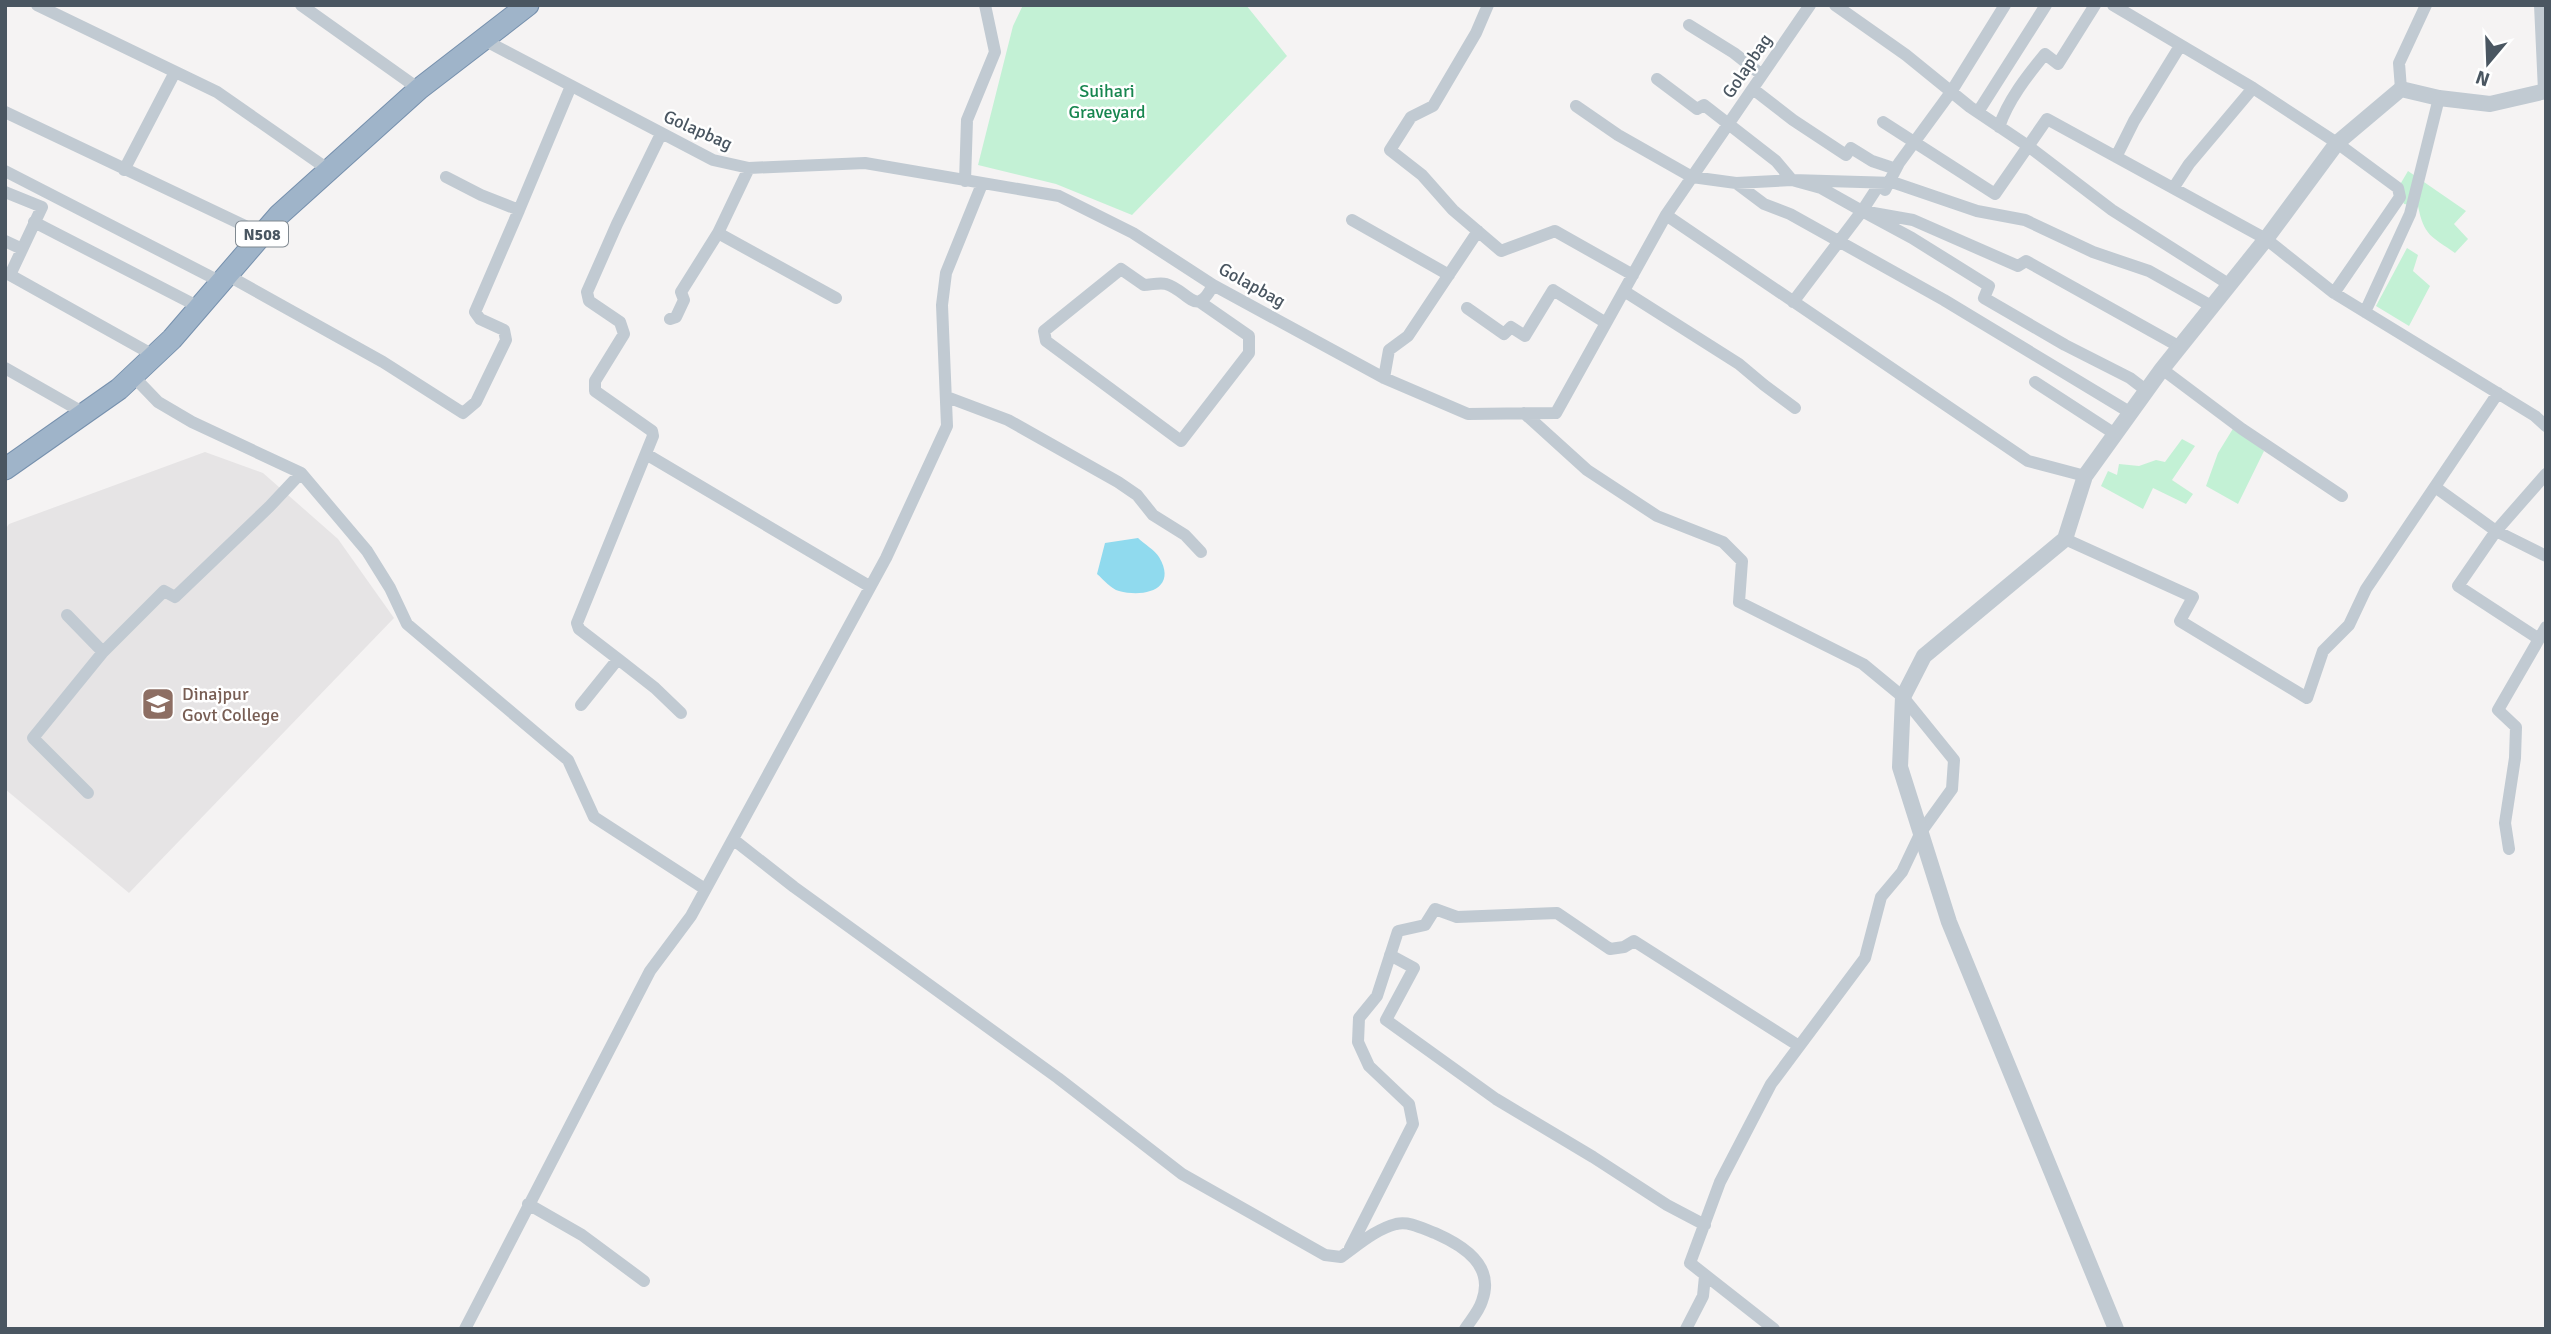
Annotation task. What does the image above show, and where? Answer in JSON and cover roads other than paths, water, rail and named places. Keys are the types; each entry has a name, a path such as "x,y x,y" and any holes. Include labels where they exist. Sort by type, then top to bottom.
{"highway":[{"name":"N508","path":"5,469 133,376 200,307 279,215 419,89 528,5"}],"street":[{"path":"37,5 216,92 329,170"},
{"path":"301,5 419,89"},
{"path":"965,181 967,120 995,52 985,5"},
{"path":"1488,5 1476,33 1433,106 1411,117 1390,150 1422,175 1453,211 1501,251 1555,230 1633,275"},
{"name":"Golapbag","path":"484,40 713,160 749,168 865,163 1059,197 1133,233 1213,285 1384,378 1468,414 1524,413 1556,412 1666,215 1810,5"},
{"path":"1835,5 2112,210 2230,285"},
{"path":"1793,302 1840,243 1877,188 1880,185 1885,190 1896,169 1951,92 2005,5"},
{"path":"1978,112 2046,5"},
{"path":"1999,127 2004,111 2031,71 2045,54 2058,64 2095,5"},
{"path":"2113,5 2253,88 2337,143 2398,188 2400,197 2334,293"},
{"path":"2401,89 2399,63 2426,5"},
{"path":"2401,89 2439,98 2490,104 2546,91 2542,5"},
{"path":"1689,25 1734,53 1762,75"},
{"path":"2116,157 2134,121 2180,46"},
{"path":"124,170 175,72"},
{"path":"1657,79 1698,110 1704,105 1776,161 1792,180 1821,188 1912,238 1989,286 1984,298 2065,345 2130,378 2147,391"},
{"path":"5,171 330,331 463,413 476,402 506,340 504,330 480,319 475,312 571,86"},
{"path":"2174,187 2189,164 2253,88"},
{"path":"1753,89 1793,120 1846,155 1851,148 1872,161 1896,169"},
{"path":"2116,1329 1949,922 1900,767 1903,697 1924,656 2065,539 2085,476 2162,369 2266,239 2337,143 2401,89"},
{"path":"2365,312 2410,214 2439,98"},
{"path":"1576,106 1618,135 1692,177 1736,183 1792,180 1889,183 1977,211 2025,220 2093,252 2149,271 2213,307"},
{"path":"5,112 262,234"},
{"path":"1883,122 1995,194 2047,119 2266,239 2334,293 2535,415 2546,426"},
{"path":"661,134 587,292 589,301 620,322 624,334 595,381 595,391 652,431 653,440 577,623 579,629 655,688 681,713"},
{"path":"670,319 676,317 684,300 681,292 718,233 749,168"},
{"path":"446,177 519,210"},
{"path":"1736,183 1764,204 1790,214 1944,300 2131,413"},
{"path":"465,1329 650,971 691,916 886,558 947,426 942,305 946,273 982,184"},
{"path":"5,192 42,207 10,275 155,356"},
{"path":"1862,211 1913,220 2018,266 2026,261 2180,346"},
{"path":"1666,215 2028,461 2085,476"},
{"path":"1352,220 1449,275"},
{"path":"34,222 200,307"},
{"path":"1384,378 1389,350 1408,336 1478,231"},
{"path":"718,233 836,298"},
{"path":"5,241 22,249"},
{"path":"1200,302 1250,336 1249,354 1181,441 1046,341 1044,335 1044,331 1121,269 1144,285 1163,283 1192,301 1200,302 1206,299 1213,285"},
{"path":"1467,308 1504,334 1511,327 1525,336 1553,290 1606,323"},
{"path":"1624,291 1739,364 1795,408"},
{"path":"5,368 84,413"},
{"path":"2162,369 2253,437 2342,496"},
{"path":"133,376 158,402 192,422 301,473 367,551 390,588 407,624 568,760 594,817 705,889"},
{"path":"2035,382 2115,434"},
{"path":"2065,539 2193,597 2180,621 2307,698 2323,651 2348,625 2366,589 2498,393"},
{"path":"947,397 1008,420 1118,482 1138,495 1153,515 1185,535 1201,552"},
{"path":"1524,413 1587,470 1657,516 1723,542 1742,561 1740,602 1863,664 1903,697 1954,760 1952,789 1921,832 1902,872 1881,897 1866,958 1771,1084 1720,1182 1690,1263 1774,1329"},
{"path":"646,454 869,586"},
{"path":"88,793 33,738 103,652 164,591 175,597 270,507 301,473"},
{"path":"2508,849 2505,823 2515,758 2516,727 2498,710 2543,633 2458,586 2496,531 2546,474"},
{"path":"2435,486 2496,531 2546,556"},
{"path":"67,615 103,652"},
{"path":"581,705 618,659"},
{"path":"734,840 805,895 1058,1078 1182,1174 1325,1255 1341,1257 1379,1231 1396,1224 1409,1223 1449,1239 1477,1258 1483,1275 1483,1301 1465,1329"},
{"path":"1349,1252 1413,1124 1409,1104 1369,1066 1358,1042 1359,1018 1377,996 1398,930 1425,925 1435,909 1457,917 1557,913 1610,948 1624,947 1634,941 1799,1046"},
{"path":"1390,955 1414,968 1386,1020 1496,1099 1667,1205 1705,1225"},
{"path":"528,1204 582,1235 644,1281"},
{"path":"1686,1329 1703,1296 1705,1276"}],"water":[{"path":"1138,538 1159,557 1164,568 1162,584 1148,592 1129,593 1116,590 1097,574 1105,543"}],"place":[{"name":"Dinajpur Govt College","path":"158,704"}],"park label":[{"name":"Suihari Graveyard","path":"1107,101"}]}
